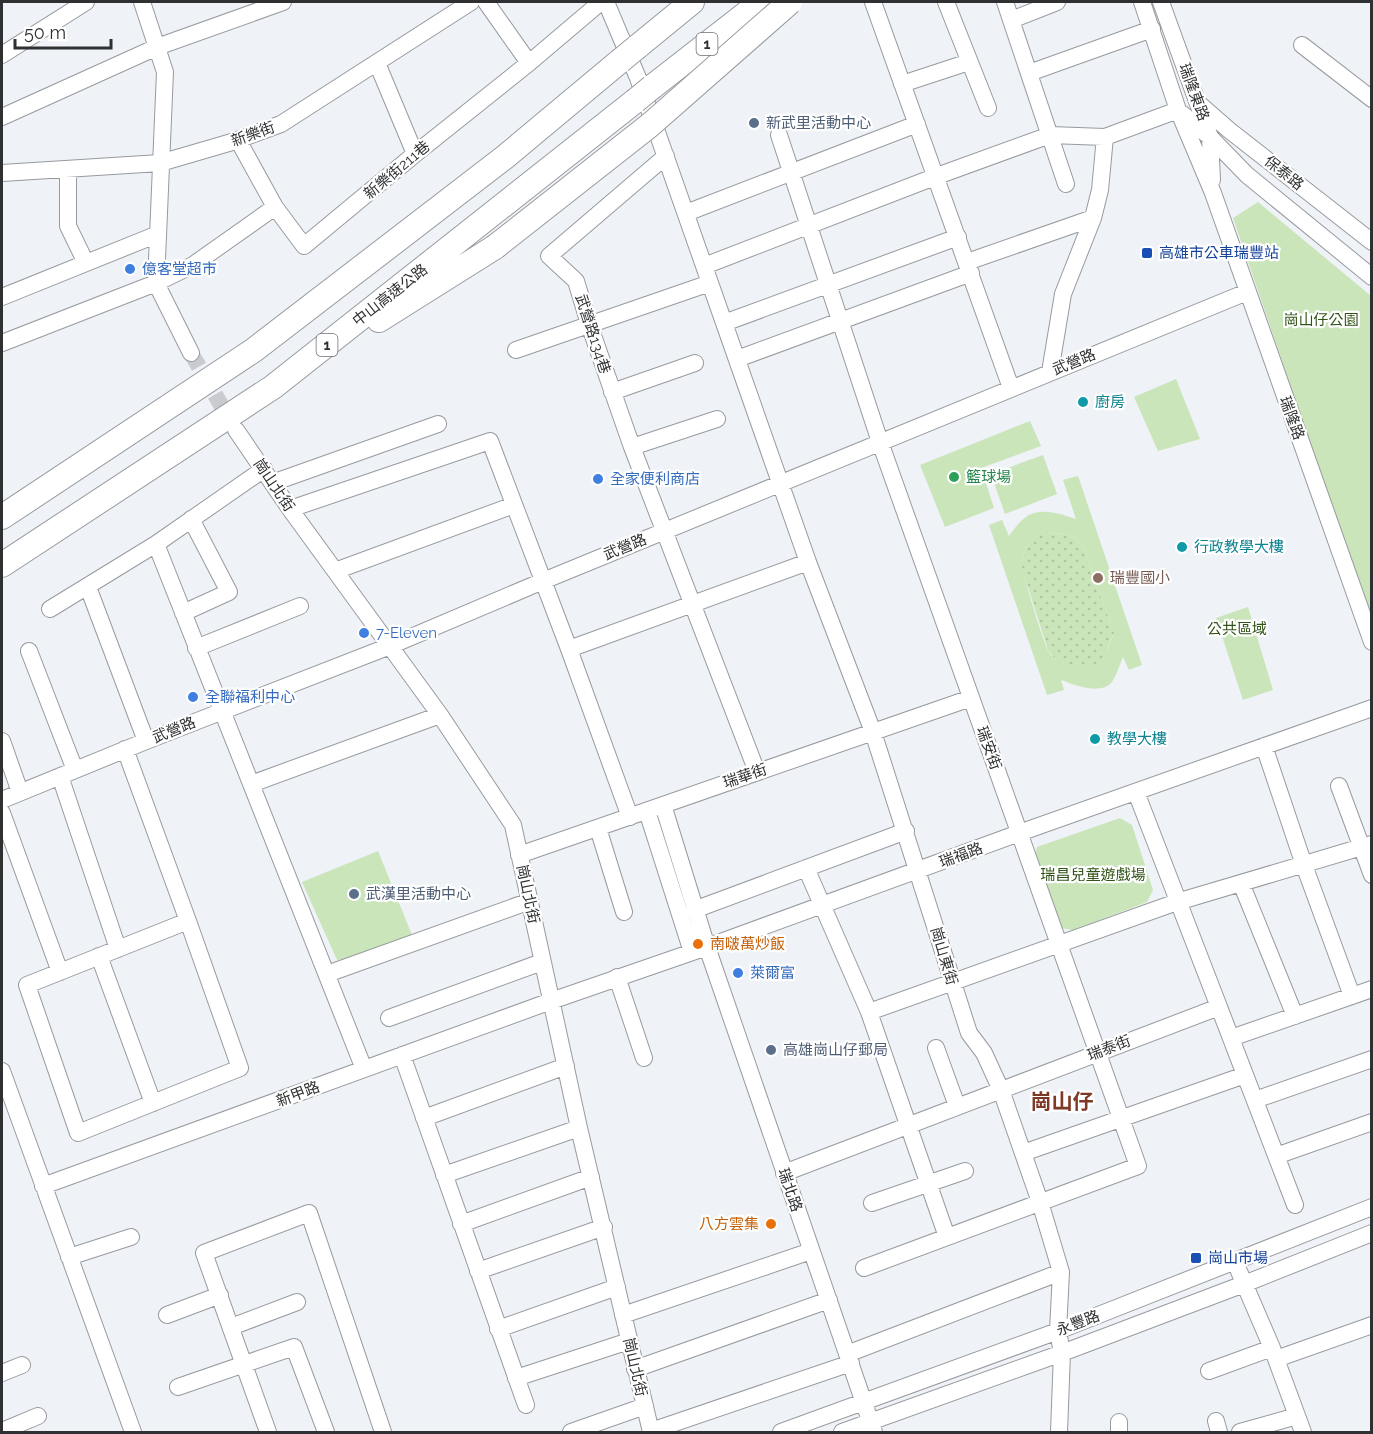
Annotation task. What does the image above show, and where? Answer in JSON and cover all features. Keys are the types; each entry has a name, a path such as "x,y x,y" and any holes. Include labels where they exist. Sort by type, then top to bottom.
{"highway":[{"path":"2,517 254,350 505,158 692,2"},
{"name":"中山高速公路","path":"2,564 273,387 642,89 761,2"},
{"path":"273,387 495,247 650,124 790,2"}],"street":[{"path":"2,55 86,2"},
{"path":"142,2 165,72 156,283 191,353"},
{"path":"2,117 157,47 282,2"},
{"name":"新樂街","path":"2,173 160,163 238,140 281,124 471,2"},
{"path":"486,2 529,63"},
{"name":"新樂街211巷","path":"238,140 275,207 304,246 601,2"},
{"name":"崗山東街","path":"606,2 642,89 808,562 873,732 969,1033 984,1053 1000,1090 1040,1202 1061,1272 1058,1331 1062,1353 1059,1432"},
{"path":"873,2 1011,388"},
{"path":"946,2 988,108"},
{"path":"1005,2 1066,184"},
{"path":"1011,20 1057,2"},
{"name":"瑞隆東路","path":"1142,2 1178,110 1210,136"},
{"name":"瑞隆東路","path":"1161,2 1210,136"},
{"path":"1029,73 1152,29"},
{"path":"1302,45 1371,98"},
{"path":"377,63 415,154"},
{"path":"902,84 969,63"},
{"name":"保泰路","path":"1197,102 1371,242"},
{"path":"704,266 1050,135 1106,137 1178,110"},
{"name":"瑞隆路","path":"1178,110 1213,193 1371,642"},
{"path":"686,213 917,124"},
{"path":"1192,143 1229,130"},
{"name":"瑞安街","path":"779,135 880,442 1138,1166 1040,1202"},
{"name":"保泰路","path":"1210,136 1247,175 1371,275"},
{"name":"瑞隆路","path":"1210,136 1213,193"},
{"path":"1050,372 1063,294 1093,218 1100,190 1106,137"},
{"name":"武營路134巷","path":"666,156 549,256 576,281 632,447 757,772"},
{"path":"68,169 68,226 86,263"},
{"path":"1213,193 1222,175 1237,170 1247,175"},
{"path":"2,343 156,283 194,265 275,207"},
{"path":"737,359 1093,218"},
{"path":"2,297 158,234"},
{"path":"724,322 958,237"},
{"path":"516,350 710,283"},
{"name":"武營路","path":"2,800 125,749 390,646 1247,292"},
{"path":"612,392 694,363"},
{"path":"632,447 717,419"},
{"path":"50,609 156,544 191,519 268,476 438,424"},
{"name":"崗山北街","path":"236,430 290,509 440,715 513,825 579,1128 651,1432"},
{"path":"290,509 490,441 630,816"},
{"path":"335,571 514,506"},
{"path":"183,613 229,592 191,519"},
{"path":"156,544 364,1069"},
{"path":"569,649 808,562"},
{"path":"88,587 146,741"},
{"path":"196,648 300,606"},
{"path":"30,651 118,949"},
{"name":"瑞華街","path":"519,855 971,698"},
{"name":"瑞福路","path":"551,1000 699,950 1371,708"},
{"path":"251,784 440,715"},
{"path":"2,741 20,792"},
{"path":"1264,746 1352,996"},
{"path":"125,749 189,921 240,1068 78,1133 27,985 189,921"},
{"path":"1339,786 1366,845 1371,875"},
{"path":"1136,792 1295,1205"},
{"path":"663,805 694,910 699,950"},
{"path":"647,811 699,950"},
{"path":"2,813 60,972"},
{"path":"598,828 624,912"},
{"path":"694,910 906,831"},
{"path":"869,1012 1177,902 1366,845"},
{"path":"806,868 869,1012 947,1237"},
{"path":"1241,883 1295,1016"},
{"path":"327,974 530,901"},
{"name":"瑞北路","path":"699,950 784,1173 872,1427"},
{"path":"99,956 153,1103"},
{"path":"389,1018 542,962"},
{"path":"617,977 644,1058"},
{"path":"1231,1038 1371,989"},
{"name":"新甲路","path":"44,1186 551,1000"},
{"name":"瑞泰街","path":"784,1173 1219,1007"},
{"path":"936,1048 957,1106"},
{"path":"402,1055 526,1405"},
{"path":"1255,1100 1371,1059"},
{"path":"424,1118 566,1066"},
{"path":"2,1071 133,1432"},
{"path":"1023,1153 1245,1075"},
{"path":"1276,1156 1371,1122"},
{"path":"444,1175 579,1128"},
{"path":"872,1203 965,1171"},
{"path":"462,1224 591,1177"},
{"path":"864,1268 1040,1202"},
{"name":"永豐路","path":"781,1432 1058,1331 1371,1207"},
{"path":"268,1432 204,1253 309,1214 383,1432"},
{"path":"478,1271 604,1227"},
{"name":"永豐路","path":"842,1432 872,1427 1371,1233"},
{"path":"69,1257 131,1237"},
{"path":"623,1315 812,1251"},
{"path":"1235,1262 1274,1354 1303,1432"},
{"path":"651,1432 849,1358 1061,1272"},
{"path":"498,1329 617,1287"},
{"path":"167,1315 220,1295"},
{"path":"635,1369 829,1300"},
{"path":"231,1327 297,1302"},
{"path":"1209,1371 1371,1325"},
{"path":"516,1378 629,1341"},
{"path":"178,1387 294,1347 326,1432"},
{"path":"2,1372 22,1365"},
{"path":"571,1432 645,1406"},
{"path":"2,1431 38,1416"},
{"path":"1240,1432 1297,1416"}],"green space":[{"name":"崗山仔公園","path":"1258,202 1371,296 1371,620 1233,218"},
{"path":"1176,379 1200,439 1158,451 1134,397"},
{"name":"籃球場","path":"1030,421 1041,446 981,468 994,508 945,527 920,465"},
{"path":"1043,455 1057,494 1005,514 991,474"},
{"path":"1078,476 1142,665 1129,670 1123,657 1113,680 1106,687 1087,688 1061,680 1064,690 1047,695 989,525 1002,520 1009,536 1023,519 1035,513 1052,512 1076,519 1063,480","holes":["1045,531 1074,537 1083,547 1114,633 1103,656 1094,665 1087,667 1060,662 1049,653 1033,606 1022,562 1029,544"]},
{"path":"1044,531 1074,537 1083,547 1114,633 1104,656 1095,666 1079,668 1057,662 1048,650 1021,566 1025,550 1034,536"},
{"name":"公共區域","path":"1248,607 1273,690 1243,700 1216,618"},
{"name":"瑞昌兒童遊戲場","path":"1120,818 1132,825 1153,890 1147,902 1073,930 1061,928 1035,856 1037,847"},
{"path":"378,851 412,935 347,959 337,960 302,882"}],"tunnel":[{"path":"191,353 232,424"}],"place":[{"name":"新武里活動中心","path":"754,123"},
{"name":"高雄市公車瑞豐站","path":"1147,253"},
{"name":"億客堂超市","path":"130,269"},
{"name":"廚房","path":"1083,402"},
{"name":"籃球場","path":"954,477"},
{"name":"全家便利商店","path":"598,479"},
{"name":"行政教學大樓","path":"1182,547"},
{"name":"瑞豐國小","path":"1098,578"},
{"name":"7-Eleven","path":"364,633"},
{"name":"全聯福利中心","path":"193,697"},
{"name":"教學大樓","path":"1095,739"},
{"name":"武漢里活動中心","path":"354,894"},
{"name":"南啵萬炒飯","path":"698,944"},
{"name":"萊爾富","path":"738,973"},
{"name":"高雄崗山仔郵局","path":"771,1050"},
{"name":"八方雲集","path":"771,1224"},
{"name":"崗山市場","path":"1196,1258"}],"district":[{"name":"崗山仔","path":"1062,1102"}]}
